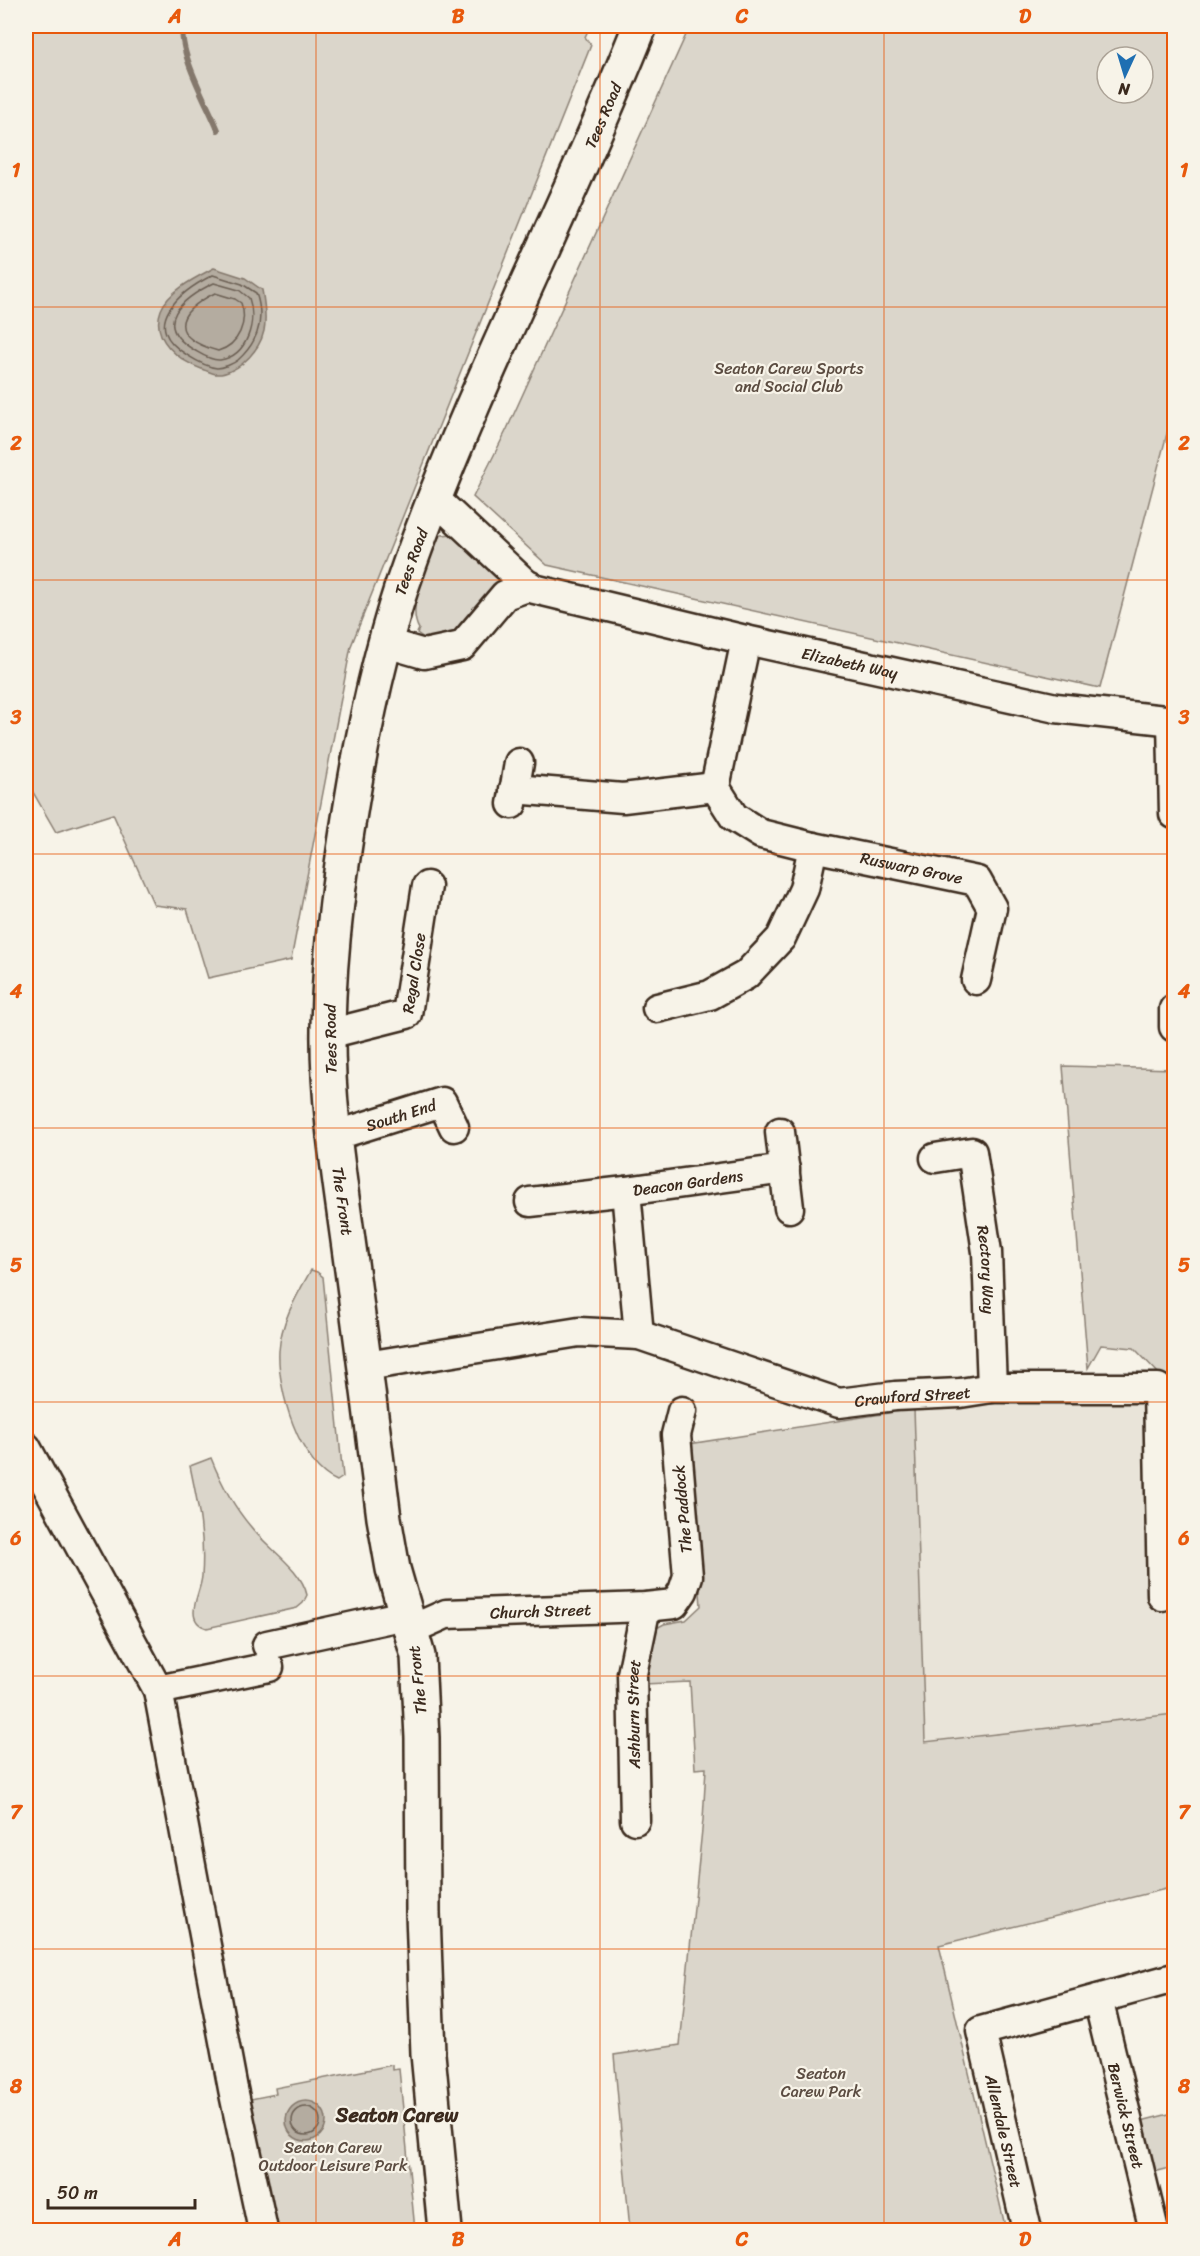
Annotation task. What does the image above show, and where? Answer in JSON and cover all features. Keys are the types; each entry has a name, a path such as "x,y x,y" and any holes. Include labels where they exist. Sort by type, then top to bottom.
{"main road":[{"name":"Tees Road","path":"334,1136 328,1034 330,968 341,866 365,727 386,643 408,568 457,441 564,207 640,26"},
{"name":"The Front","path":"334,1136 366,1366 384,1518 393,1569 418,1656 422,1738 423,1913 428,2054 445,2230"}],"street":[{"name":"Elizabeth Way","path":"434,498 530,586 746,640 1056,708 1173,721"},
{"path":"386,643 424,654 462,646 505,595 530,586"},
{"path":"515,785 623,798 715,787 746,640"},
{"path":"1173,721 1174,814"},
{"name":"Ruswarp Grove","path":"715,787 734,817 761,834 813,848 977,881 992,908 976,980"},
{"path":"669,996 710,995 746,975 781,938 804,889 813,848"},
{"name":"Regal Close","path":"328,1034 407,1014 427,886"},
{"path":"1174,1009 1174,1027"},
{"name":"South End","path":"334,1136 442,1102 454,1127"},
{"path":"780,1132 789,1208"},
{"name":"Rectory Way","path":"935,1158 971,1140 987,1252 992,1388"},
{"name":"Deacon Gardens","path":"639,1335 626,1191 785,1169"},
{"path":"530,1202 626,1191"},
{"name":"Crawford Street","path":"366,1366 579,1332 639,1335 839,1403 895,1396 960,1393 992,1388 1158,1388 1162,1596"},
{"name":"The Paddock","path":"674,1604 683,1591 688,1576 676,1435 682,1411"},
{"path":"26,1447 158,1690 233,2090 262,2230"},
{"name":"Church Street","path":"158,1690 268,1656 446,1614 674,1604"},
{"name":"Ashburn Street","path":"635,1820 632,1674 646,1607"},
{"path":"1098,1999 1174,1978"},
{"name":"Allendale Street","path":"1027,2230 981,2031 1098,1999"},
{"name":"Berwick Street","path":"1098,1999 1154,2230"}],"shaded area":[{"path":"1136,1398 1150,1409 1155,1604 1174,1603 1174,1714 925,1743 914,1409"}],"green space":[{"path":"26,26 590,26 585,37 591,45 351,646 291,960 208,978 187,909 154,905 113,814 56,832 26,780"},
{"name":"Seaton Carew Sports and Social Club","path":"690,26 1174,26 1174,407 1100,688 547,565 473,497 507,429"},
{"path":"453,534 501,575 500,584 457,636 428,641 417,633 419,629 416,620 416,598 434,541 442,535"},
{"path":"1063,1066 1174,1069 1174,1590 1165,1380 1134,1348 1101,1345 1088,1368"},
{"path":"311,1270 323,1277 343,1477 337,1481 324,1472 301,1443 286,1405 279,1367 280,1340 283,1329 290,1309"},
{"name":"Seaton Carew Park","path":"914,1409 925,1742 1174,1714 1174,1887 939,1945 1006,2230 630,2230 614,2055 680,2045 703,1820 706,1768 695,1769 690,1682 643,1684 651,1631 664,1624 686,1620 701,1606 689,1444"},
{"path":"211,1458 223,1485 239,1511 258,1535 291,1567 304,1585 307,1595 297,1608 207,1628 196,1620 194,1608 202,1576 203,1547 190,1466"},
{"name":"Seaton Carew Outdoor Leisure Park","path":"392,2065 392,2070 399,2069 415,2230 272,2230 246,2100 276,2094 275,2088"},
{"path":"1173,2113 1174,2167 1150,2173 1137,2122"}],"water":[{"path":"214,268 245,278 262,290 265,312 264,331 257,348 239,366 220,374 195,366 177,355 163,339 159,321 161,310 176,291"},
{"path":"306,2101 320,2107 326,2121 320,2135 306,2141 292,2135 286,2121 292,2107"}],"waterway":[{"path":"183,26 189,64 218,130"}],"district":[{"name":"Seaton Carew","path":"397,2115"}]}
